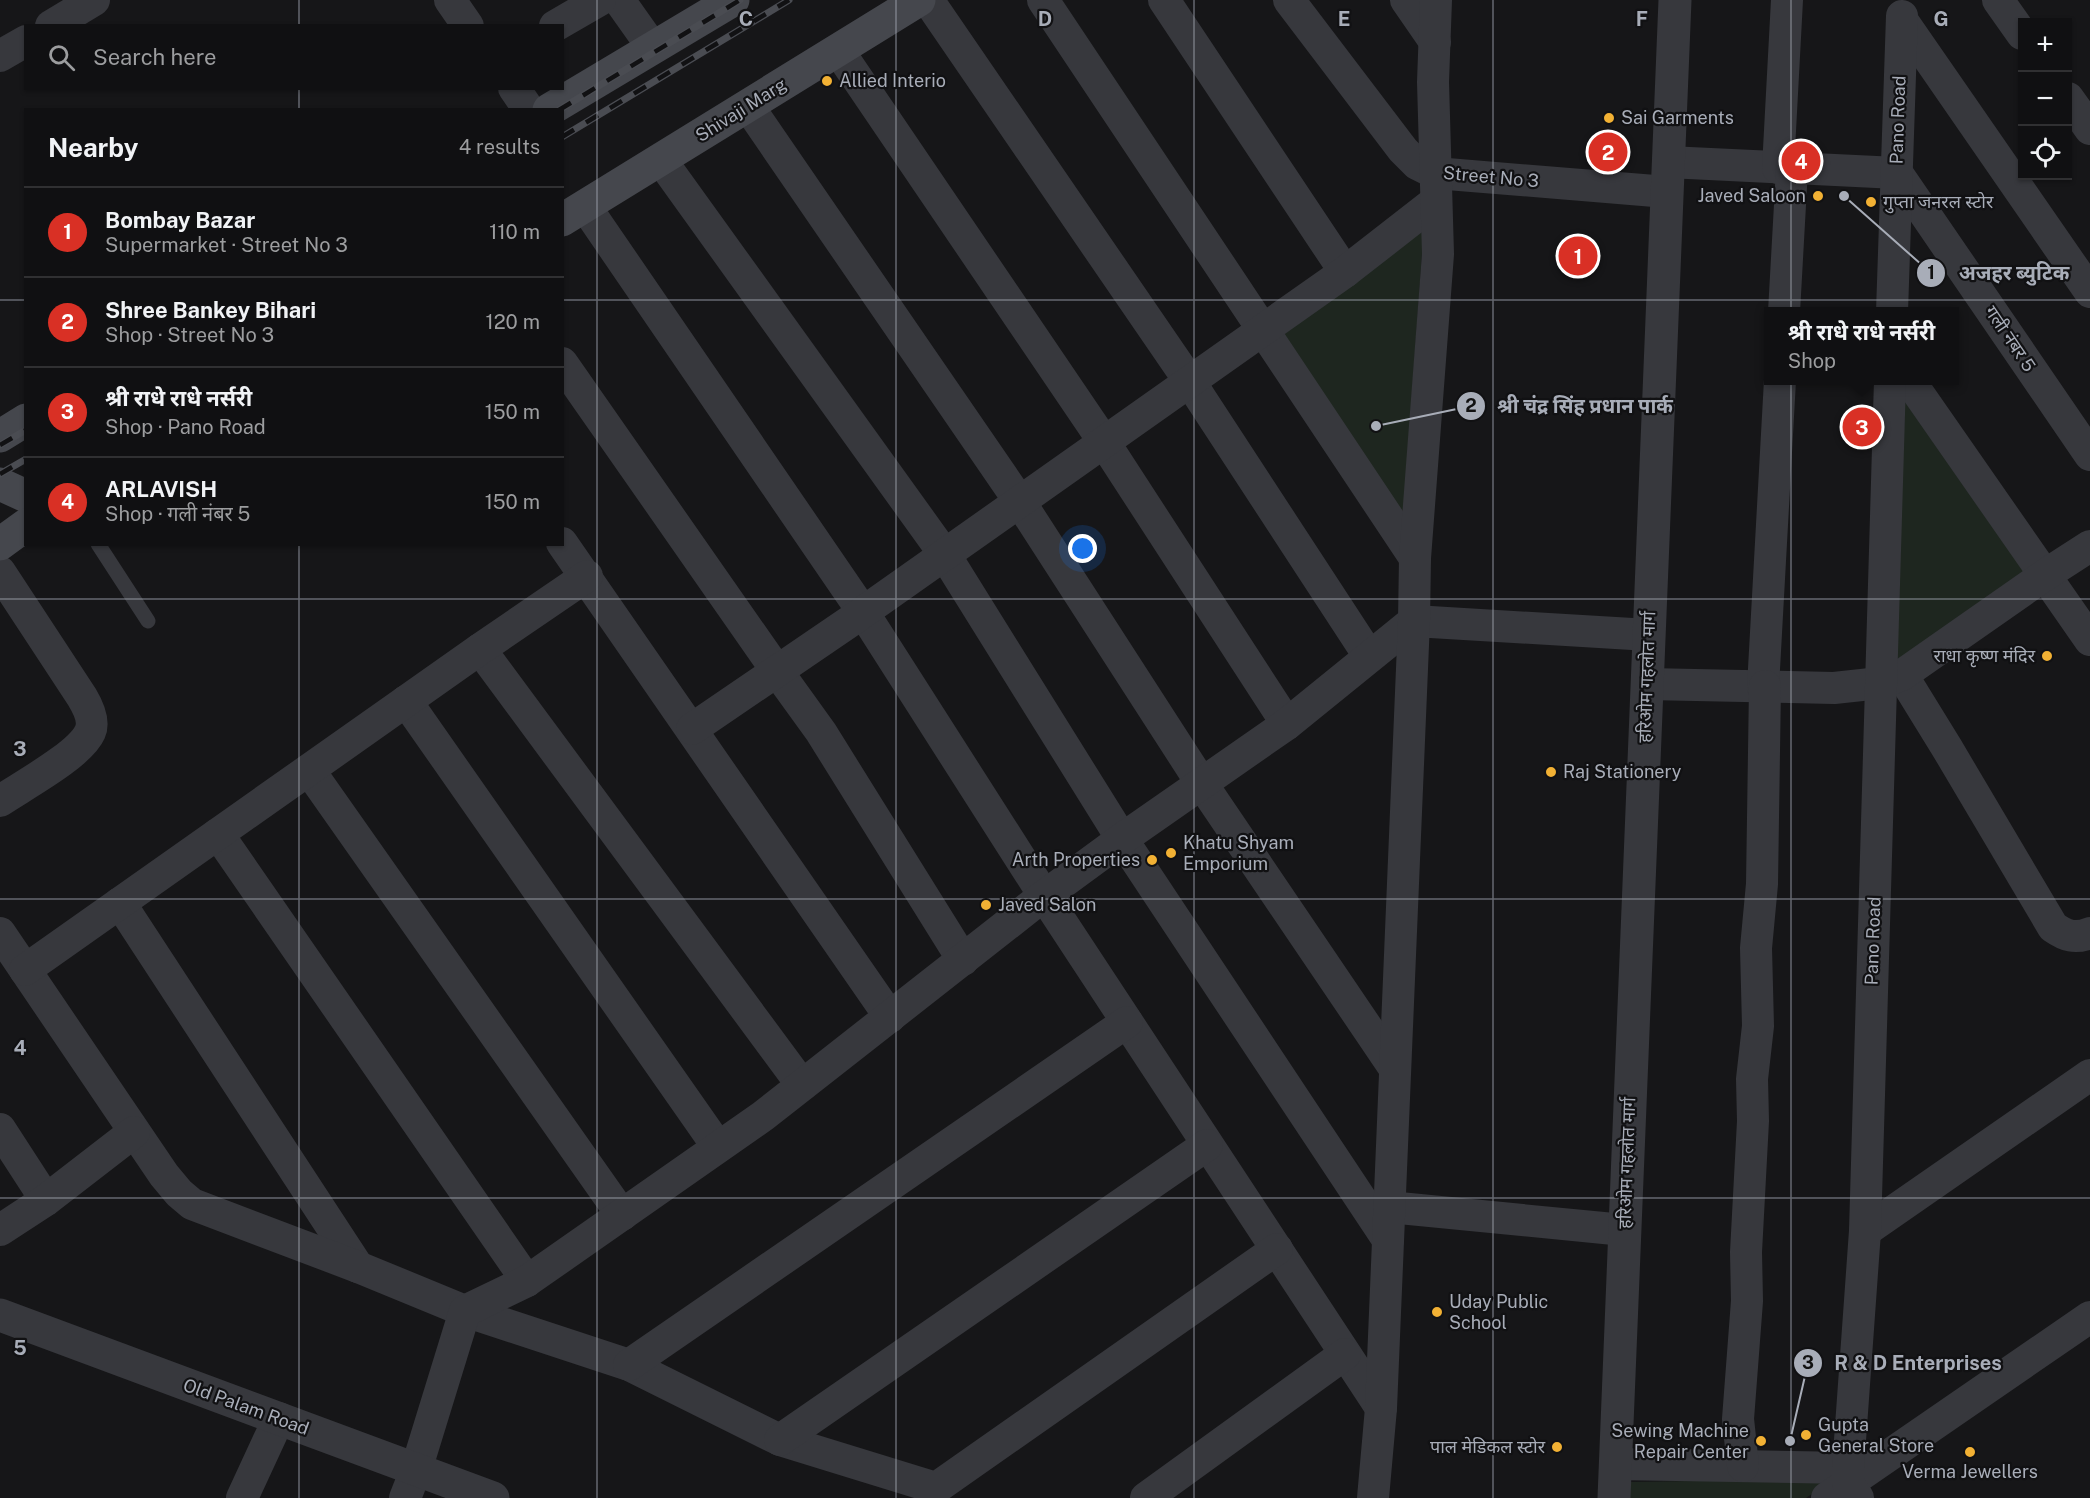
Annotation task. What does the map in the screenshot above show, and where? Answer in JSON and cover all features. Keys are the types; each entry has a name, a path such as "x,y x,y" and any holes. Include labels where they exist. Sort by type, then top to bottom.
{"main road":[{"path":"552,108 733,0"},
{"name":"Shivaji Marg","path":"574,213 919,0"},
{"path":"0,436 24,421"},
{"path":"0,484 24,495"},
{"path":"0,544 24,526"}],"street":[{"path":"54,24 94,0"},
{"path":"450,0 467,24"},
{"path":"558,24 600,0"},
{"path":"619,0 653,48"},
{"path":"928,0 1190,382 1369,656"},
{"path":"1043,0 1415,558"},
{"path":"1164,0 1345,272"},
{"name":"Street No 3","path":"1289,0 1403,150 1436,187 1667,177"},
{"path":"1406,0 1435,42"},
{"path":"1373,1498 1381,1408 1415,558 1438,254 1433,82 1436,0"},
{"name":"हरिओम गहलोत मार्ग","path":"1614,1498 1675,0"},
{"path":"1784,307 1787,0"},
{"path":"1998,0 2018,28"},
{"path":"1902,10 2090,292"},
{"name":"Pano Road","path":"1892,307 1902,10"},
{"path":"838,50 1104,442 1287,724"},
{"path":"515,90 528,108"},
{"path":"2072,105 2090,129"},
{"path":"748,106 1020,502 1202,784 1395,1069"},
{"path":"661,160 945,555 1122,839 1388,1240"},
{"path":"1667,177 1785,168 1896,174"},
{"name":"गली नंबर 5","path":"1896,174 2090,455"},
{"path":"692,729 945,555 1345,272 1436,187"},
{"path":"574,213 863,612 1045,897 1381,1408"},
{"path":"564,366 821,732 963,960"},
{"path":"1743,1466 1738,1419 1747,1301 1746,1252 1753,1121 1752,1079 1758,1026 1756,948 1763,873 1764,687 1780,385"},
{"name":"Pano Road","path":"1845,1487 1865,1231 1891,679 1890,385"},
{"path":"1912,385 2090,640"},
{"path":"564,546 890,1017"},
{"path":"1647,684 1834,688 1891,679 2090,546"},
{"path":"0,572 82,697 90,712 91,731 81,745 67,756 0,801"},
{"path":"25,970 587,576"},
{"path":"411,1484 465,1311 527,1281 718,1147 802,1085 1032,905 1287,724 1414,621 1649,635"},
{"path":"480,649 802,1085"},
{"path":"1891,679 1947,748 2053,927 2064,935 2079,937 2090,933"},
{"path":"406,701 718,1147"},
{"path":"309,770 622,1215"},
{"path":"218,834 527,1281"},
{"path":"120,903 358,1267"},
{"path":"0,933 164,1175 192,1204 358,1267 465,1311 629,1365 780,1440 936,1488 1277,1249"},
{"path":"629,1365 1127,1023"},
{"path":"1865,1231 2090,1075"},
{"path":"0,1129 46,1200"},
{"path":"0,1230 46,1200 134,1132"},
{"path":"780,1440 1207,1145"},
{"path":"1389,1207 1624,1230"},
{"name":"Old Palam Road","path":"0,1315 279,1418 411,1484 493,1498"},
{"path":"1615,1464 1743,1466 1845,1487 2088,1321"},
{"path":"1146,1498 1346,1354"},
{"path":"242,1498 279,1418"}],"lane":[{"path":"99,546 148,621"}],"shaded area":[{"path":"1424,226 1403,518 1283,335"},
{"path":"1905,402 2024,572 1895,664"},
{"path":"1834,1479 1806,1498 1630,1498 1630,1482"}],"railway":[{"path":"562,108 740,0"},
{"path":"564,136 789,0"},
{"path":"0,445 24,431"},
{"path":"0,474 24,460"}],"place":[{"name":"Allied Interio","path":"827,81"},
{"name":"Sai Garments","path":"1609,118"},
{"name":"Shree Bankey Bihari","path":"1608,152"},
{"name":"ARLAVISH","path":"1801,161"},
{"name":"Javed Saloon","path":"1818,196"},
{"name":"अजहर ब्युटिक","path":"1844,196"},
{"name":"गुप्ता जनरल स्टोर","path":"1871,202"},
{"name":"Bombay Bazar","path":"1578,256"},
{"name":"श्री चंद्र सिंह प्रधान पार्क","path":"1376,426"},
{"name":"श्री राधे राधे नर्सरी","path":"1862,427"},
{"name":"राधा कृष्ण मंदिर","path":"2047,656"},
{"name":"Raj Stationery","path":"1551,772"},
{"name":"Khatu Shyam Emporium","path":"1171,853"},
{"name":"Arth Properties","path":"1152,860"},
{"name":"Javed Salon","path":"986,905"},
{"name":"Uday Public School","path":"1437,1312"},
{"name":"Gupta General Store","path":"1806,1435"},
{"name":"Sewing Machine Repair Center","path":"1761,1441"},
{"name":"R & D Enterprises","path":"1790,1441"},
{"name":"पाल मेडिकल स्टोर","path":"1557,1447"},
{"name":"Verma Jewellers","path":"1970,1452"}]}
